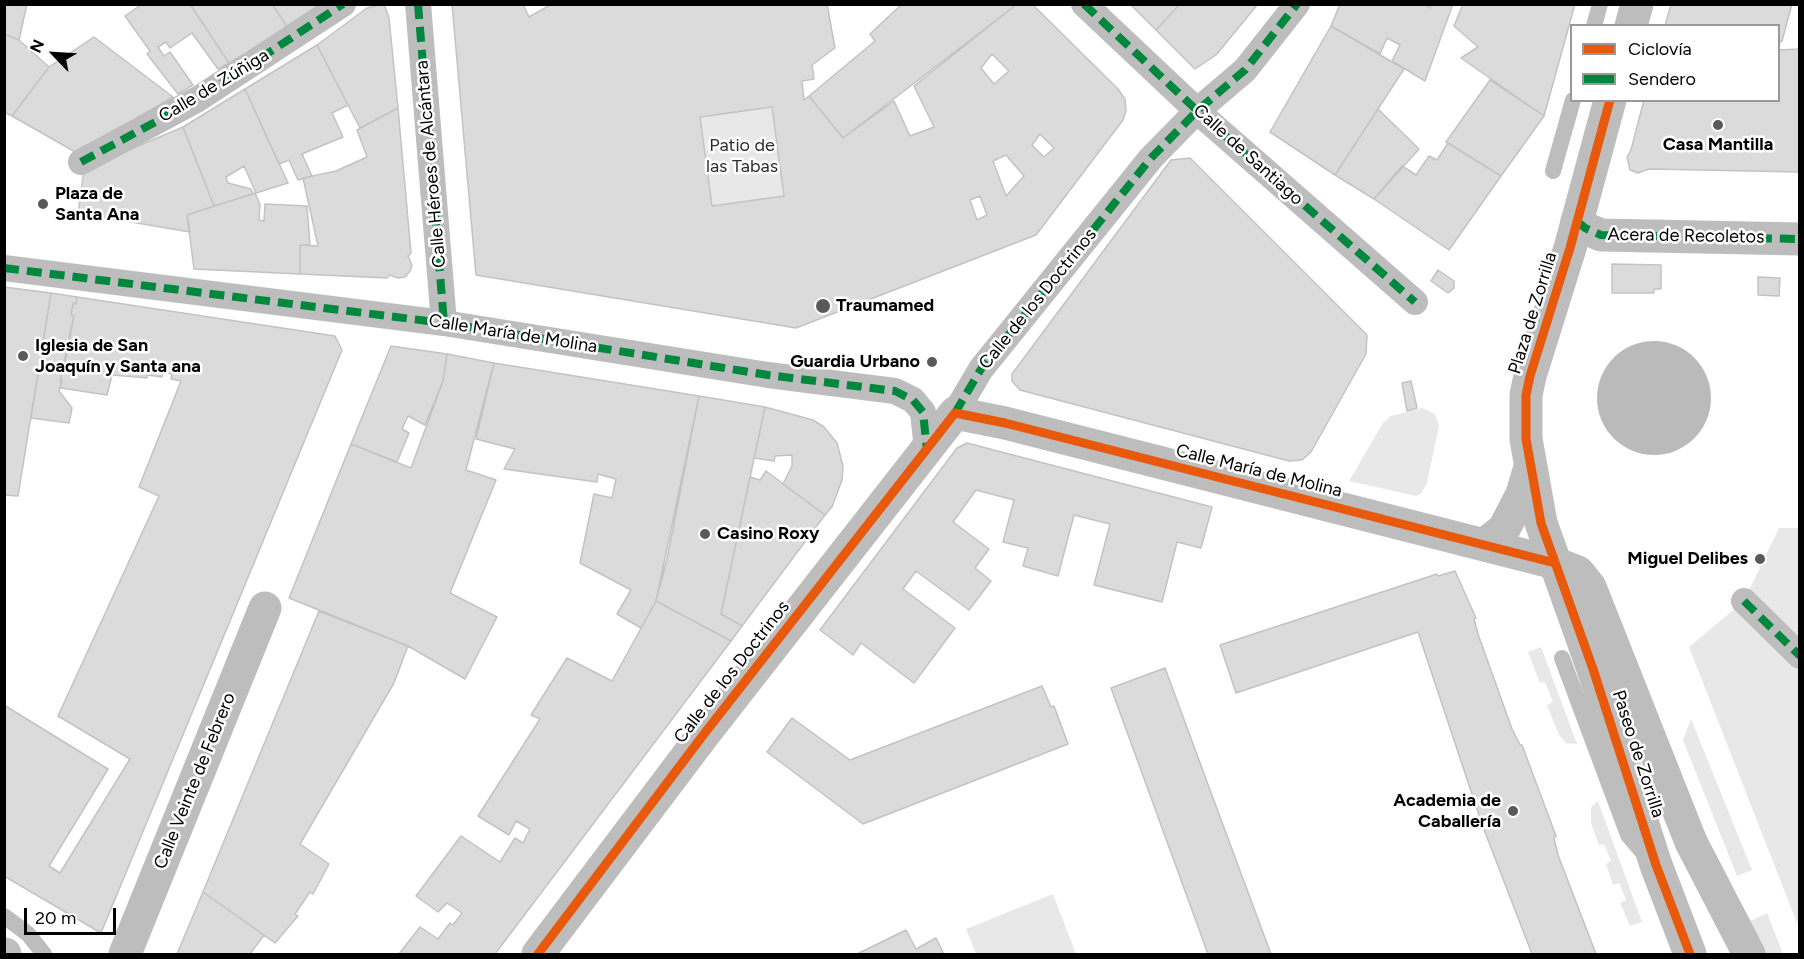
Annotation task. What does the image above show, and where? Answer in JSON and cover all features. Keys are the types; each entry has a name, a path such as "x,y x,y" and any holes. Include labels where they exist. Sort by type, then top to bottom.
{"street":[{"name":"Calle de Zúñiga","path":"81,162 198,99 343,4"},
{"name":"Calle Héroes de Alcántara","path":"418,4 444,322"},
{"name":"Calle de Santiago","path":"1084,4 1198,110 1415,302"},
{"name":"Calle de los Doctrinos","path":"538,954 704,734 927,450 955,413 981,369 1151,158 1198,110 1245,70 1297,4"},
{"path":"1632,24 1637,4"},
{"name":"Plaza de Zorrilla","path":"1555,563 1541,523 1530,467 1526,395 1536,351 1573,235 1609,102"},
{"name":"Acera de Recoletos","path":"1573,235 1585,228 1601,235 1800,238"},
{"name":"Calle María de Molina","path":"4,267 444,322 768,375 895,391 912,400 923,412 927,450"},
{"name":"Calle María de Molina","path":"955,413 1032,430 1555,563"},
{"path":"1484,545 1504,529 1522,494 1530,467"},
{"name":"Paseo de Zorrilla","path":"1555,563 1593,669 1656,865 1690,954"},
{"name":"Paseo de Zorrilla","path":"1555,563 1578,572 1590,587 1690,842 1749,954"},
{"path":"1744,601 1800,656"},
{"name":"Calle Veinte de Febrero","path":"125,954 265,608"}],"lane":[{"path":"1595,24 1600,4"},
{"path":"1552,171 1572,102"},
{"path":"1562,658 1628,835 1640,851 1656,865"},
{"path":"4,916 28,934 44,954"}],"green space":[{"name":"Patio de las Tabas","path":"772,107 784,196 712,206 700,117"},
{"path":"1422,408 1435,414 1439,426 1427,483 1421,494 1416,496 1349,481 1383,423 1391,416"},
{"path":"1779,528 1799,528 1799,928 1689,647 1744,601"},
{"path":"1541,647 1577,744 1566,743 1559,735 1547,705 1553,702 1545,682 1540,683 1528,652"},
{"path":"1691,719 1752,870 1737,876 1683,740"},
{"path":"1598,801 1642,922 1630,926 1620,903 1626,900 1619,883 1613,885 1606,864 1611,861 1604,844 1599,845 1591,823 1591,807"},
{"path":"1053,894 1076,954 976,954 966,929"},
{"path":"1767,913 1783,954 1763,954 1750,921"}],"shaded area":[{"path":"1654,341 1676,345 1695,357 1707,376 1711,398 1707,420 1695,439 1676,451 1654,455 1632,451 1613,439 1601,420 1597,398 1601,376 1613,357 1632,345"}],"building":[{"path":"4,4 27,4 19,40 4,34"},
{"path":"142,4 190,4 229,63 218,69 192,33 170,48 166,42 158,47 164,56 170,52 193,85 178,94 147,54 150,51 125,16"},
{"path":"190,4 272,4 288,28 229,63"},
{"path":"272,4 320,4 288,28"},
{"path":"384,4 389,18 398,108 360,128 317,45 367,8"},
{"path":"452,4 523,4 529,17 552,4 827,4 835,48 812,65 814,79 802,81 804,100 809,96 843,138 894,101 910,136 934,127 914,86 1017,4 1032,4 1118,89 1125,99 1126,111 1123,120 1036,235 796,328 476,275","holes":["992,54 1009,71 994,84 981,68","772,107 784,196 712,206 700,117","1040,134 1054,148 1044,157 1032,145","1006,155 1024,176 1006,196 993,161","980,196 987,215 977,220 970,200"]},
{"path":"902,4 1017,4 843,138 809,96 875,41 870,34"},
{"path":"1130,4 1180,4 1156,30"},
{"path":"1180,4 1258,4 1216,55 1195,69 1156,30"},
{"path":"1340,4 1423,4 1430,8 1431,4 1453,4 1425,81 1392,61 1400,45 1387,38 1380,54 1331,26"},
{"path":"1463,4 1575,4 1544,116 1461,58 1478,47 1454,26"},
{"path":"1671,4 1792,4 1780,42 1780,24 1666,24"},
{"path":"1331,26 1404,69 1335,175 1270,132"},
{"path":"4,34 19,40 49,67 12,116 4,112"},
{"path":"94,37 173,97 77,153 12,116 49,67"},
{"path":"317,45 348,105 332,113 343,137 302,154 312,176 298,180 289,160 279,164 245,89"},
{"name":"Casa Mantilla","path":"1800,49 1800,172 1649,169 1638,173 1630,170 1627,157 1631,150 1643,102 1780,102 1780,50"},
{"path":"1490,80 1544,116 1501,176 1446,142"},
{"path":"245,89 288,183 256,193 244,166 226,177 228,183 251,189 253,194 214,206 183,127"},
{"path":"398,108 411,253 408,256 412,265 410,271 405,277 398,278 390,275 387,278 300,274 300,245 318,246 303,178 336,171 367,157 357,130"},
{"path":"1378,109 1419,149 1374,199 1335,175"},
{"path":"183,127 214,206 187,215 190,232 78,213 84,169"},
{"path":"1448,143 1501,176 1449,250 1374,199 1402,166 1416,175 1429,156 1437,160"},
{"path":"1190,158 1367,335 1366,354 1311,452 1302,460 1289,461 1020,390 1012,381 1012,374 1171,160"},
{"path":"255,193 260,204 259,220 264,221 265,204 307,206 310,245 300,245 300,274 194,269 187,215"},
{"path":"1612,264 1661,265 1661,289 1654,289 1654,293 1612,293"},
{"path":"1438,270 1454,281 1454,288 1448,293 1431,281"},
{"path":"1758,277 1780,278 1779,296 1758,295"},
{"name":"Iglesia de San Joaquín y Santa ana","path":"4,287 51,293 18,496 4,495"},
{"path":"51,293 77,297 76,304 73,303 71,315 74,315 59,391 72,408 69,423 31,418"},
{"path":"77,297 335,336 342,350 101,933 4,876 4,705 108,769 49,866 60,873 130,759 58,716 159,496 139,487 181,381 171,379 172,374 163,372 162,377 147,375 147,378 112,375 107,395 61,388 61,370 64,370 74,315 71,315 73,303 76,304"},
{"path":"391,346 447,354 443,381 425,425 408,416 402,429 409,433 397,462 351,444"},
{"path":"447,354 494,363 466,470 496,480 450,593 497,617 465,679 408,646 289,598 351,444 411,468 443,381"},
{"path":"494,363 699,396 667,559 656,601 641,628 617,614 631,590 580,563 594,494 612,498 616,479 598,474 597,482 504,469 515,449 476,439"},
{"path":"1411,381 1417,408 1407,411 1402,383"},
{"name":"Casino Roxy","path":"699,396 765,407 721,614 742,626 731,641 656,601"},
{"path":"765,407 813,420 824,427 837,443 843,466 842,480 832,507 825,515 783,484 792,466 792,455 775,456 774,461 754,458"},
{"path":"967,443 1212,507 1201,548 1177,542 1162,602 1094,585 1110,524 1074,515 1058,576 1023,566 1028,548 1003,542 1014,500 976,490 953,522 989,549 975,568 991,581 969,610 916,571 903,589 955,628 914,683 861,643 853,655 820,630 957,448"},
{"path":"766,471 825,515 742,626 721,614 750,477 760,480"},
{"path":"1455,571 1476,618 1474,619 1479,637 1512,729 1522,745 1556,836 1554,838 1558,855 1596,954 1532,954 1483,827 1418,632 1236,693 1220,645 1437,574 1438,576"},
{"path":"656,601 731,641 495,954 399,954 420,927 438,939 450,923 453,925 462,913 447,903 438,912 416,896 461,836 500,862 515,838 523,843 530,829 516,821 509,835 478,816 540,719 531,715 567,658 612,681"},
{"path":"319,611 408,646 394,683 300,844 329,864 313,894 310,892 295,914 298,916 275,943 203,892"},
{"path":"1165,668 1271,954 1208,954 1111,688"},
{"path":"1042,686 1051,707 1054,706 1068,744 863,824 767,752 792,718 850,760"},
{"path":"203,892 264,935 250,954 177,954"},
{"path":"906,930 916,949 936,938 944,954 857,954"}],"marked path":[{"path":"81,162 198,99 343,4"},
{"path":"418,4 444,323"},
{"path":"1084,4 1206,119 1415,302"},
{"path":"955,413 981,369 1151,158 1198,110 1245,70 1297,4"},
{"path":"1577,221 1585,228 1601,235 1800,239"},
{"path":"4,268 444,323 768,375 895,391 913,400 923,412 927,450"},
{"path":"1744,601 1800,656"}],"cycle path":[{"path":"1609,102 1570,248 1530,376 1526,395 1526,439 1541,523 1593,669 1656,865 1690,954"},
{"path":"538,954 704,734 955,413 1005,423 1555,563"}],"place":[{"name":"Casa Mantilla","path":"1718,125"},
{"name":"Plaza de Santa Ana","path":"43,204"},
{"name":"Traumamed","path":"823,306"},
{"name":"Iglesia de San Joaquín y Santa ana","path":"23,356"},
{"name":"Guardia Urbano","path":"932,362"},
{"name":"Casino Roxy","path":"705,534"},
{"name":"Miguel Delibes","path":"1760,559"},
{"name":"Academia de Caballería","path":"1513,811"}]}
